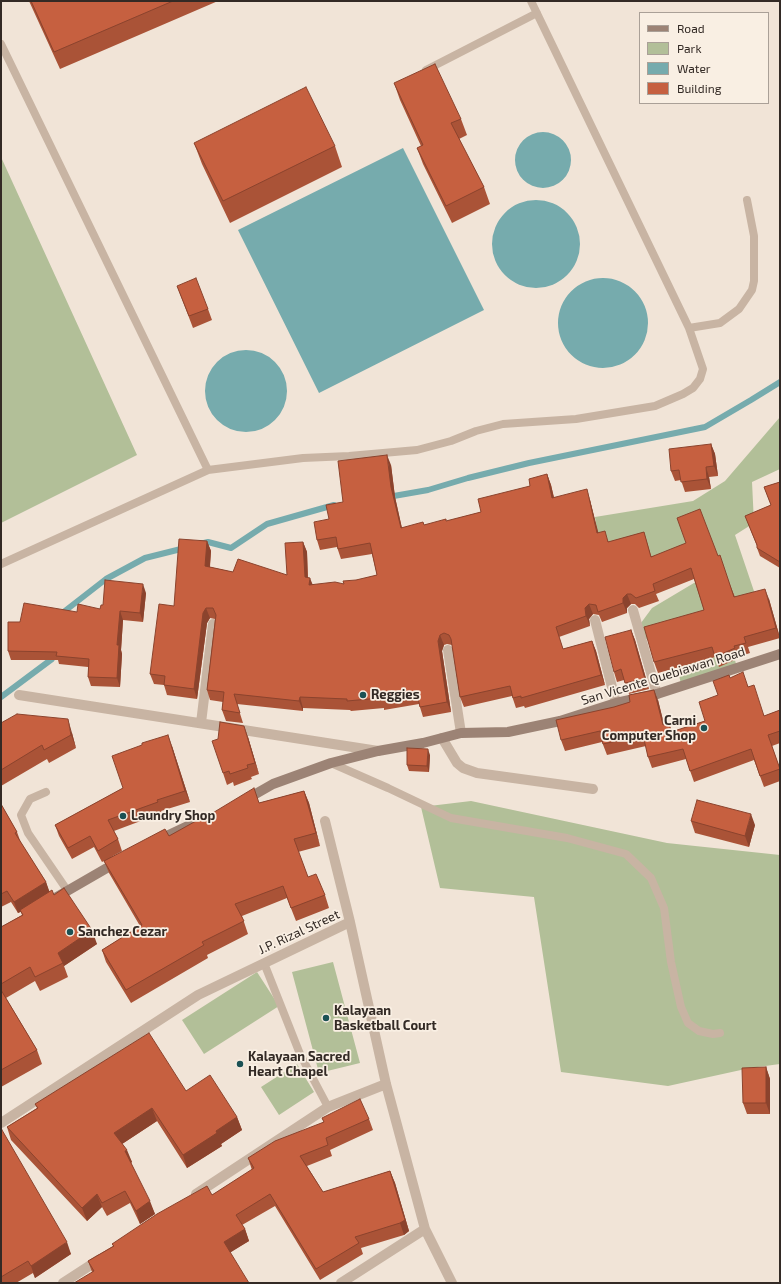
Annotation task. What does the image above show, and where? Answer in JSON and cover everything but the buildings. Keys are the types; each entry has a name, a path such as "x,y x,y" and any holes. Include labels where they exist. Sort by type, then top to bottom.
{"street":[{"path":"633,610 657,694"},
{"path":"595,620 616,703"},
{"path":"201,723 213,624"},
{"path":"448,650 461,733"},
{"name":"San Vicente Quebiawan Road","path":"235,806 273,784 331,763 461,733 508,732 560,721 616,703 657,694 780,654"},
{"path":"20,695 378,751"},
{"path":"442,738 457,763 463,768 477,772 593,789"},
{"path":"150,844 201,820"},
{"path":"325,821 350,922"},
{"path":"49,902 66,890 129,855"},
{"name":"J.P. Rizal Street","path":"1,1123 198,995 350,922 386,1084 425,1228 452,1283"},
{"path":"189,1199 328,1106 386,1084"},
{"path":"341,1283 425,1228"},
{"path":"63,1283 110,1252"}],"lane":[{"path":"1,564 208,470 303,458 349,456 417,450 451,441 476,431 503,424 576,419 655,406 693,388 700,378 703,369 689,328 532,1"},
{"path":"416,75 537,13"},
{"path":"1,44 208,470"},
{"path":"689,328 720,323 739,309 752,290 754,281 754,236 747,200"},
{"path":"331,763 451,818 567,838 626,854 651,878 664,908 671,962 681,1007 688,1023 699,1031 713,1034 720,1033"},
{"path":"46,792 30,799 21,815 28,833 66,890"},
{"path":"264,963 300,1054 328,1106"}],"green space":[{"path":"1,157 137,455 1,523"},
{"path":"780,417 780,469 752,482 754,523 735,535 758,603 723,612 737,668 681,684 669,633 643,640 638,627 652,608 704,577 605,588 595,517 693,501 725,481"},
{"path":"471,801 667,843 780,855 780,1064 750,1068 668,1086 561,1072 534,897 440,888 421,807"},
{"name":"Kalayaan Basketball Court","path":"333,962 360,1063 319,1073 292,972"},
{"path":"257,972 279,1006 204,1054 182,1020"},
{"path":"297,1064 314,1092 279,1115 261,1087"}],"water":[{"path":"543,132 554,134 563,140 569,149 571,160 569,171 563,180 554,186 543,188 532,186 523,180 517,171 515,160 517,149 523,140 532,134"},
{"path":"403,148 484,310 319,393 238,230"},
{"path":"536,200 553,204 567,213 576,227 580,244 576,261 567,275 553,284 536,288 519,284 505,275 496,261 492,244 496,227 505,213 519,204"},
{"path":"603,278 620,281 635,291 645,306 648,323 645,340 635,355 620,365 603,368 586,365 571,355 561,340 558,323 561,306 571,291 586,281"},
{"path":"246,350 262,353 275,362 284,375 287,391 284,407 275,420 262,429 246,432 230,429 217,420 208,407 205,391 208,375 217,362 230,353"}],"waterway":[{"path":"388,497 428,490 468,478 529,463 705,427 780,382"},
{"path":"200,544 208,542 231,548 267,524 334,505"},
{"path":"61,614 106,579 145,558 185,548"},
{"path":"1,697 52,659 53,654"}],"place":[{"name":"Reggies","path":"363,695"},
{"name":"Carni Computer Shop","path":"704,728"},
{"name":"Laundry Shop","path":"123,816"},
{"name":"Sanchez Cezar","path":"70,932"},
{"name":"Kalayaan Basketball Court","path":"326,1018"},
{"name":"Kalayaan Sacred Heart Chapel","path":"240,1064"}]}
